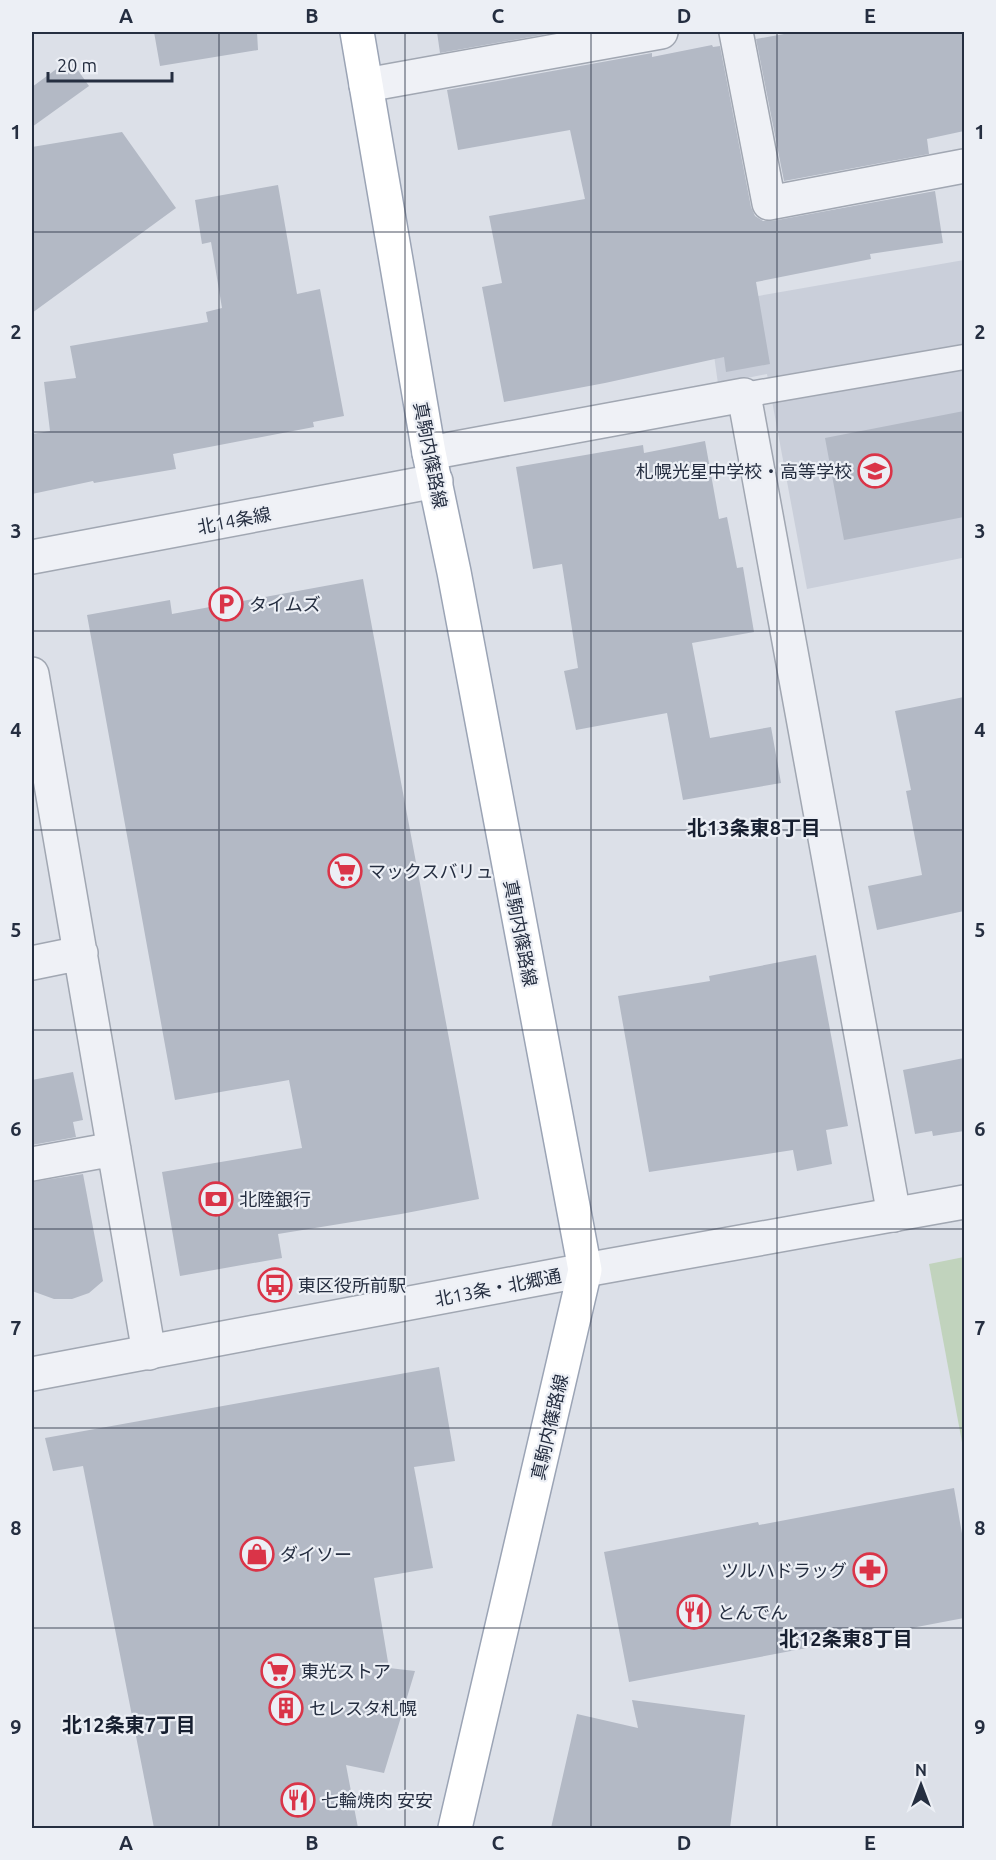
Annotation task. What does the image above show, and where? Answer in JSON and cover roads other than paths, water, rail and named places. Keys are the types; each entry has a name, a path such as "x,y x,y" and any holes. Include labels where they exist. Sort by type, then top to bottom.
{"main road":[{"name":"真駒内篠路線","path":"357,32 432,467 585,1270 455,1828"}],"street":[{"path":"366,85 661,32"},
{"path":"736,32 769,203 964,166"},
{"path":"744,395 894,1215"},
{"name":"北14条線","path":"32,557 744,395"},
{"path":"32,674 40,771 81,953 149,1353"},
{"path":"32,963 81,953"},
{"path":"32,1164 114,1149"},
{"name":"北13条・北郷通","path":"32,1374 585,1270 964,1203"}],"lane":[{"path":"744,395 964,357"}],"place":[{"name":"札幌光星中学校・高等学校","path":"875,471"},
{"name":"タイムズ","path":"226,604"},
{"name":"マックスバリュ","path":"345,871"},
{"name":"北陸銀行","path":"216,1199"},
{"name":"東区役所前駅","path":"275,1285"},
{"name":"ダイソー","path":"257,1554"},
{"name":"ツルハドラッグ","path":"870,1570"},
{"name":"とんでん","path":"694,1612"},
{"name":"東光ストア","path":"278,1671"},
{"name":"セレスタ札幌","path":"286,1708"},
{"name":"七輪焼肉 安安","path":"298,1800"}],"district":[{"name":"北13条東8丁目","path":"754,827"},
{"name":"北12条東8丁目","path":"846,1638"},
{"name":"北12条東7丁目","path":"129,1724"}]}
